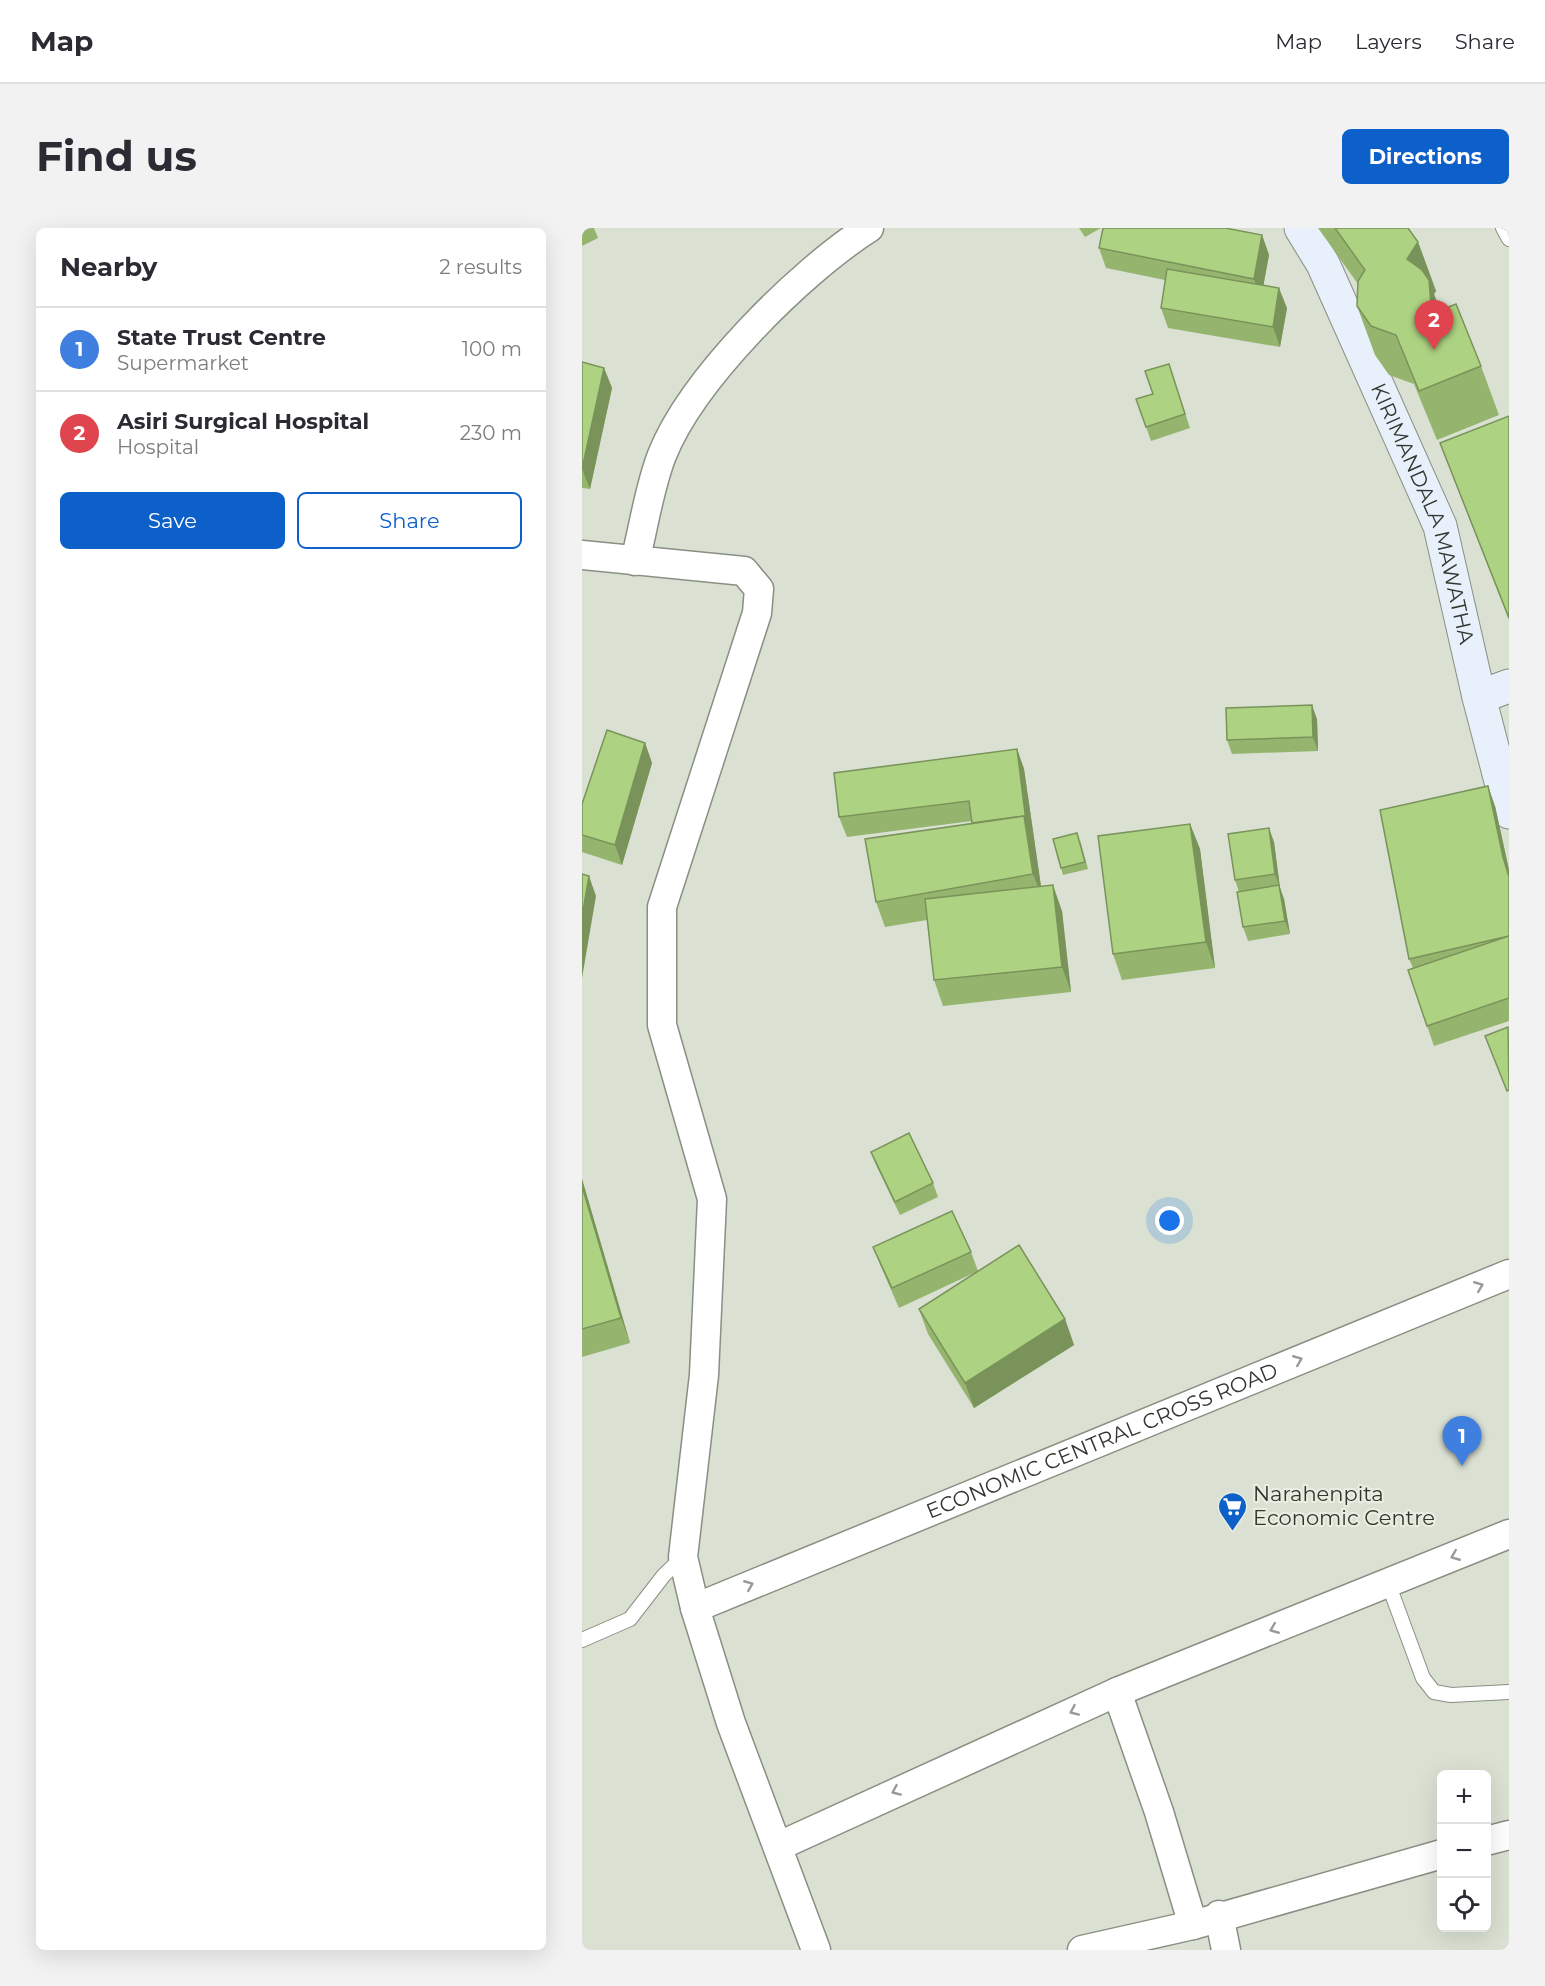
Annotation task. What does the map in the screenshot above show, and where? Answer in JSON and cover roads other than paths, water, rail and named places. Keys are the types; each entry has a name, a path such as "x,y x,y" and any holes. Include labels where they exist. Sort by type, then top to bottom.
{"main road":[{"name":"KIRIMANDALA MAWATHA","path":"1301,228 1323,264 1440,526 1479,696 1509,812"},
{"path":"1479,696 1509,686"}],"street":[{"path":"635,561 662,456 683,412 766,315 844,244 869,228"},
{"path":"582,555 744,571 759,589 757,613 662,907 662,1025 712,1199 704,1375 683,1557 694,1608 731,1723 780,1846 816,1950"},
{"name":"ECONOMIC CENTRAL CROSS ROAD","path":"694,1608 1509,1274"},
{"path":"780,1846 1117,1692 1509,1534"},
{"path":"1117,1692 1159,1812 1193,1925"},
{"path":"1491,1840 1509,1835"},
{"path":"1082,1950 1193,1925 1437,1855"},
{"path":"1220,1916 1226,1950"}],"lane":[{"path":"1503,228 1509,239"},
{"path":"582,1640 630,1619 664,1575 683,1557"},
{"path":"1388,1583 1423,1678 1434,1692 1451,1695 1509,1692"}],"place":[{"name":"Asiri Surgical Hospital","path":"1434,350"},
{"name":"State Trust Centre","path":"1462,1466"},
{"name":"Narahenpita Economic Centre","path":"1232,1532"}]}
